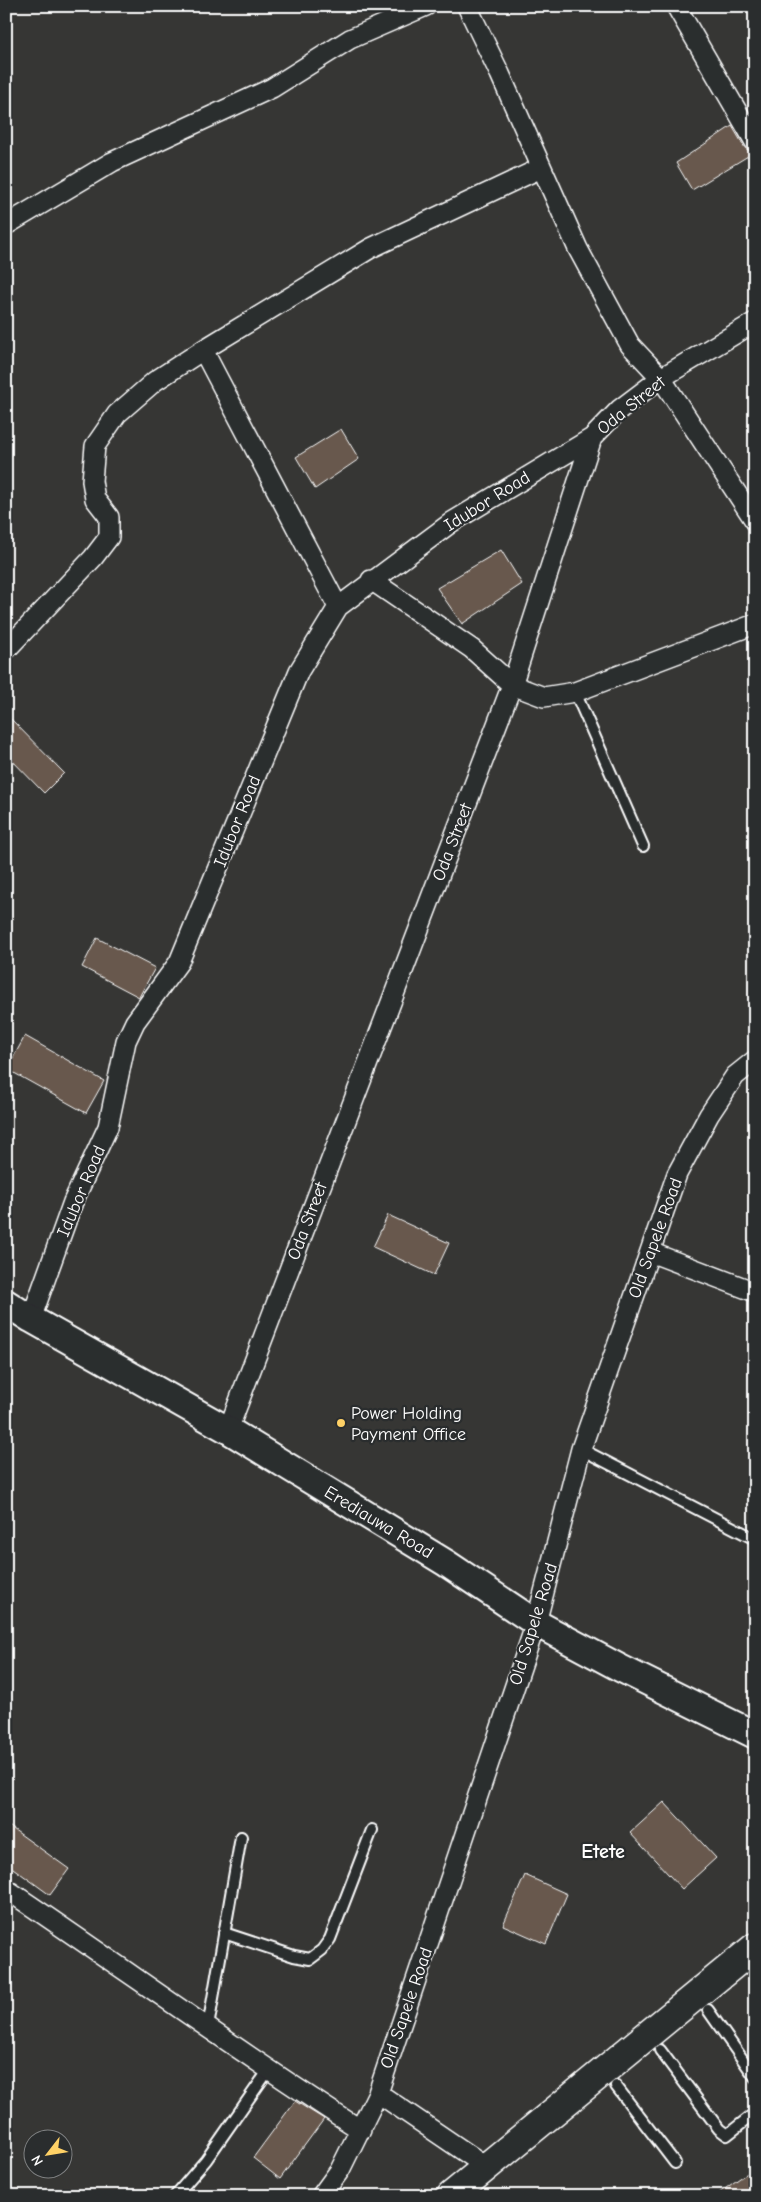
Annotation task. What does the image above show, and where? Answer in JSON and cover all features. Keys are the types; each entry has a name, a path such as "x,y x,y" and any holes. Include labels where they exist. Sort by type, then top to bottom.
{"highway":[{"path":"451,2196 755,1947"},
{"path":"481,2196 755,1972"}],"street":[{"path":"6,225 112,162 272,88 350,39 426,6"},
{"path":"467,6 500,74 578,249 630,346 661,378 755,521"},
{"path":"676,6 755,142"},
{"path":"6,650 93,558 109,537 109,517 95,499 92,480 95,446 116,414 155,381 371,248 541,168"},
{"name":"Oda Street","path":"228,1430 512,685 592,438 620,408 661,378 755,322"},
{"path":"203,350 338,606"},
{"name":"Idubor Road","path":"31,1319 73,1202 108,1127 126,1041 135,1022 179,962 299,671 338,606 452,522 592,438"},
{"path":"372,580 472,649 512,685 544,698 575,692 755,624"},
{"name":"Old Sapele Road","path":"321,2196 340,2170 378,2093 536,1623 581,1448 677,1174 734,1076 755,1060"},
{"path":"650,1252 755,1292"},
{"name":"Erediauwa Road","path":"6,1302 31,1319 228,1430 446,1563 536,1623 620,1668 755,1735"},
{"path":"6,1890 208,2027 268,2071 361,2130"},
{"path":"378,2093 487,2167"}],"lane":[{"path":"575,692 643,846"},
{"path":"581,1448 755,1538"},
{"path":"224,1933 294,1956 310,1959 322,1950 330,1939 372,1830"},
{"path":"208,2027 241,1837"},
{"path":"708,2010 755,2077"},
{"path":"660,2050 719,2129 728,2135 755,2113"},
{"path":"175,2196 206,2160 268,2071"},
{"path":"616,2086 675,2163"}],"building":[{"path":"732,126 745,148 753,153 692,190 676,163"},
{"path":"341,429 359,459 315,489 296,457"},
{"path":"501,550 522,584 462,624 437,588"},
{"path":"6,714 64,773 44,793 6,754"},
{"path":"97,938 155,968 139,997 82,967"},
{"path":"25,1036 104,1081 86,1113 7,1069"},
{"path":"388,1215 449,1243 434,1275 373,1247"},
{"path":"664,1802 716,1858 682,1889 630,1833"},
{"path":"6,1824 69,1869 50,1895 6,1863"},
{"path":"525,1875 567,1894 546,1944 503,1925"},
{"path":"295,2101 324,2119 280,2179 253,2158"},
{"path":"755,2168 755,2196 715,2196 740,2178"}],"place":[{"name":"Power Holding Payment Office","path":"341,1423"}],"district":[{"name":"Etete","path":"603,1851"}]}
